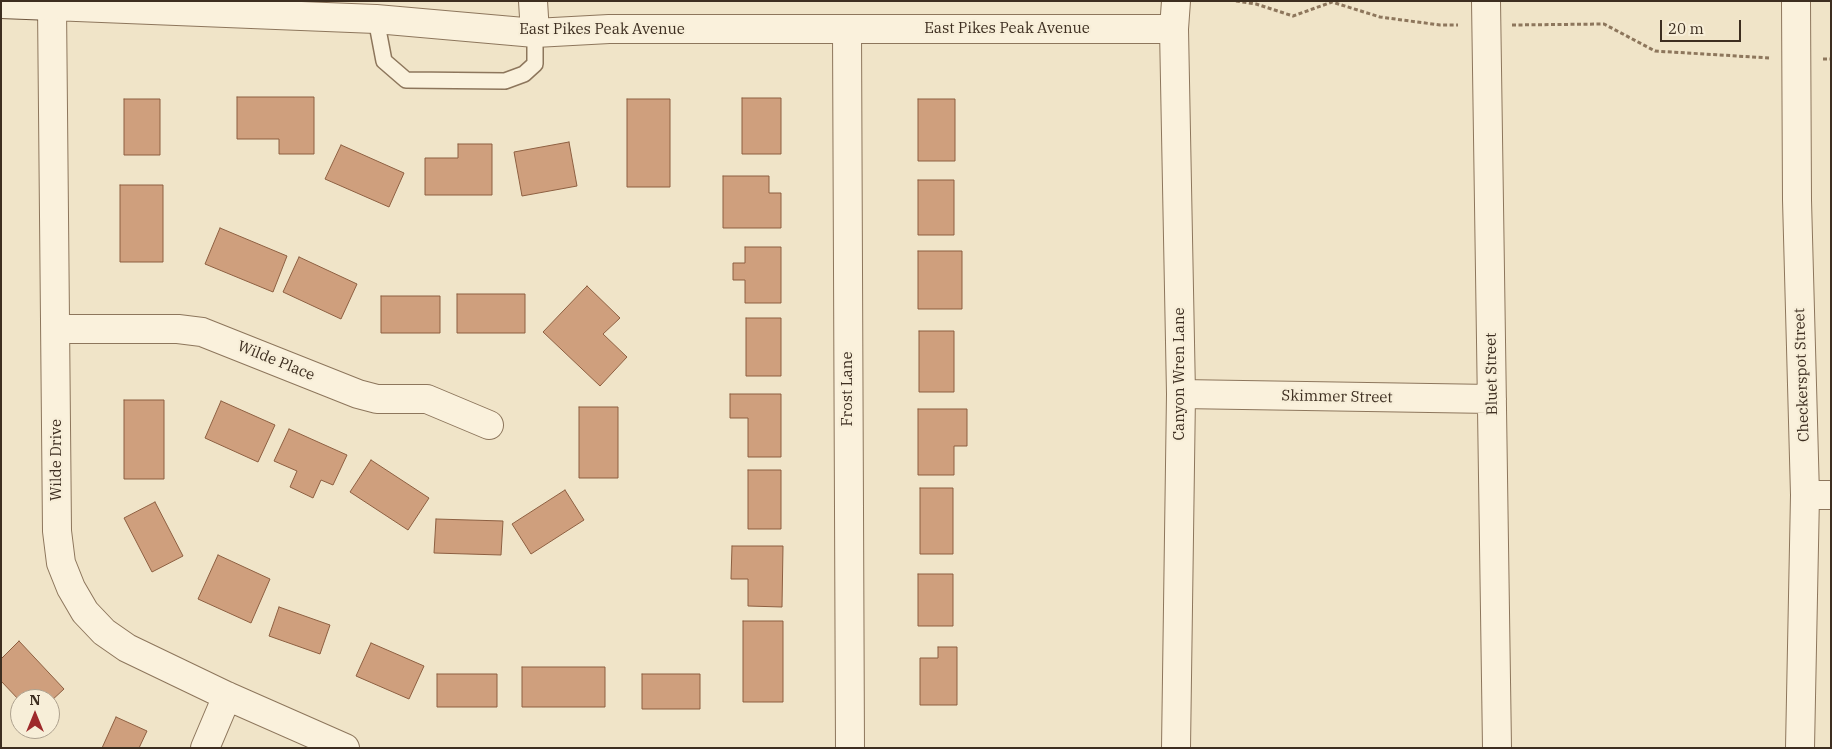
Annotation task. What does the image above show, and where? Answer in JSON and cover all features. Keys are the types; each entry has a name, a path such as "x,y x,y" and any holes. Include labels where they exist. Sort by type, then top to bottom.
{"street":[{"path":"533,1 535,33"},
{"name":"Canyon Wren Lane","path":"1176,1 1174,29 1181,394 1176,748"},
{"name":"Checkerspot Street","path":"1796,1 1796,59 1818,495 1800,748"},
{"name":"East Pikes Peak Avenue","path":"1,4 376,19 535,33 609,29 1174,29"},
{"name":"Wilde Drive","path":"52,6 57,531 61,563 71,588 86,612 104,632 119,642 227,696 345,748"},
{"name":"Bluet Street","path":"1487,13 1497,748"},
{"name":"Frost Lane","path":"847,30 850,748"},
{"name":"Wilde Place","path":"56,329 178,329 202,332 358,394 377,398 427,399 490,425"},
{"name":"Skimmer Street","path":"1181,394 1492,399"},
{"path":"205,748 227,696"}],"lane":[{"path":"376,19 384,61 406,80 505,81 524,74 536,64 535,33"}],"path":[{"path":"1236,1 1256,4 1292,16 1332,2 1380,17 1440,25 1487,13 1604,24 1656,51 1796,59 1831,59"}],"building":[{"path":"237,97 314,97 314,154 279,154 279,139 237,139"},
{"path":"742,98 781,98 781,154 742,154"},
{"path":"124,99 160,99 160,155 124,155"},
{"path":"627,99 670,99 670,187 627,187"},
{"path":"918,99 955,99 955,161 918,161"},
{"path":"569,142 577,186 522,196 514,152"},
{"path":"458,144 492,144 492,195 425,195 425,158 458,158"},
{"path":"341,145 404,173 389,207 325,179"},
{"path":"723,176 769,176 769,193 781,193 781,228 723,228"},
{"path":"918,180 954,180 954,235 918,235"},
{"path":"120,185 163,185 163,262 120,262"},
{"path":"220,228 287,256 273,292 205,264"},
{"path":"745,247 781,247 781,303 745,303 745,280 733,280 733,263 745,263"},
{"path":"918,251 962,251 962,309 918,309"},
{"path":"299,257 357,284 341,319 283,292"},
{"path":"587,286 620,318 603,334 627,357 600,386 543,332"},
{"path":"457,294 525,294 525,333 457,333"},
{"path":"381,296 440,296 440,333 381,333"},
{"path":"746,318 781,318 781,376 746,376"},
{"path":"919,331 954,331 954,392 919,392"},
{"path":"730,394 781,394 781,457 748,457 748,418 730,418"},
{"path":"124,400 164,400 164,479 124,479"},
{"path":"221,401 275,425 258,462 205,438"},
{"path":"579,407 618,407 618,478 579,478"},
{"path":"918,409 967,409 967,446 954,446 954,475 918,475"},
{"path":"289,429 347,455 333,485 321,480 313,498 290,487 297,471 274,461"},
{"path":"371,460 429,498 408,530 350,492"},
{"path":"748,470 781,470 781,529 748,529"},
{"path":"920,488 953,488 953,554 920,554"},
{"path":"565,490 584,520 531,554 512,524"},
{"path":"155,502 183,556 152,572 124,518"},
{"path":"436,519 503,521 501,555 434,553"},
{"path":"732,546 783,546 782,607 748,606 748,579 731,579"},
{"path":"218,555 270,579 251,623 198,599"},
{"path":"918,574 953,574 953,626 918,626"},
{"path":"279,607 330,625 320,654 269,636"},
{"path":"743,621 783,621 783,702 743,702"},
{"path":"19,641 64,689 60,693 60,689 10,690 1,681 1,659"},
{"path":"371,643 424,666 409,699 356,676"},
{"path":"938,647 957,647 957,705 920,705 920,658 938,658"},
{"path":"522,667 605,667 605,707 522,707"},
{"path":"437,674 497,674 497,707 437,707"},
{"path":"642,674 700,674 700,709 642,709"},
{"path":"116,717 147,731 139,748 102,748"}]}
